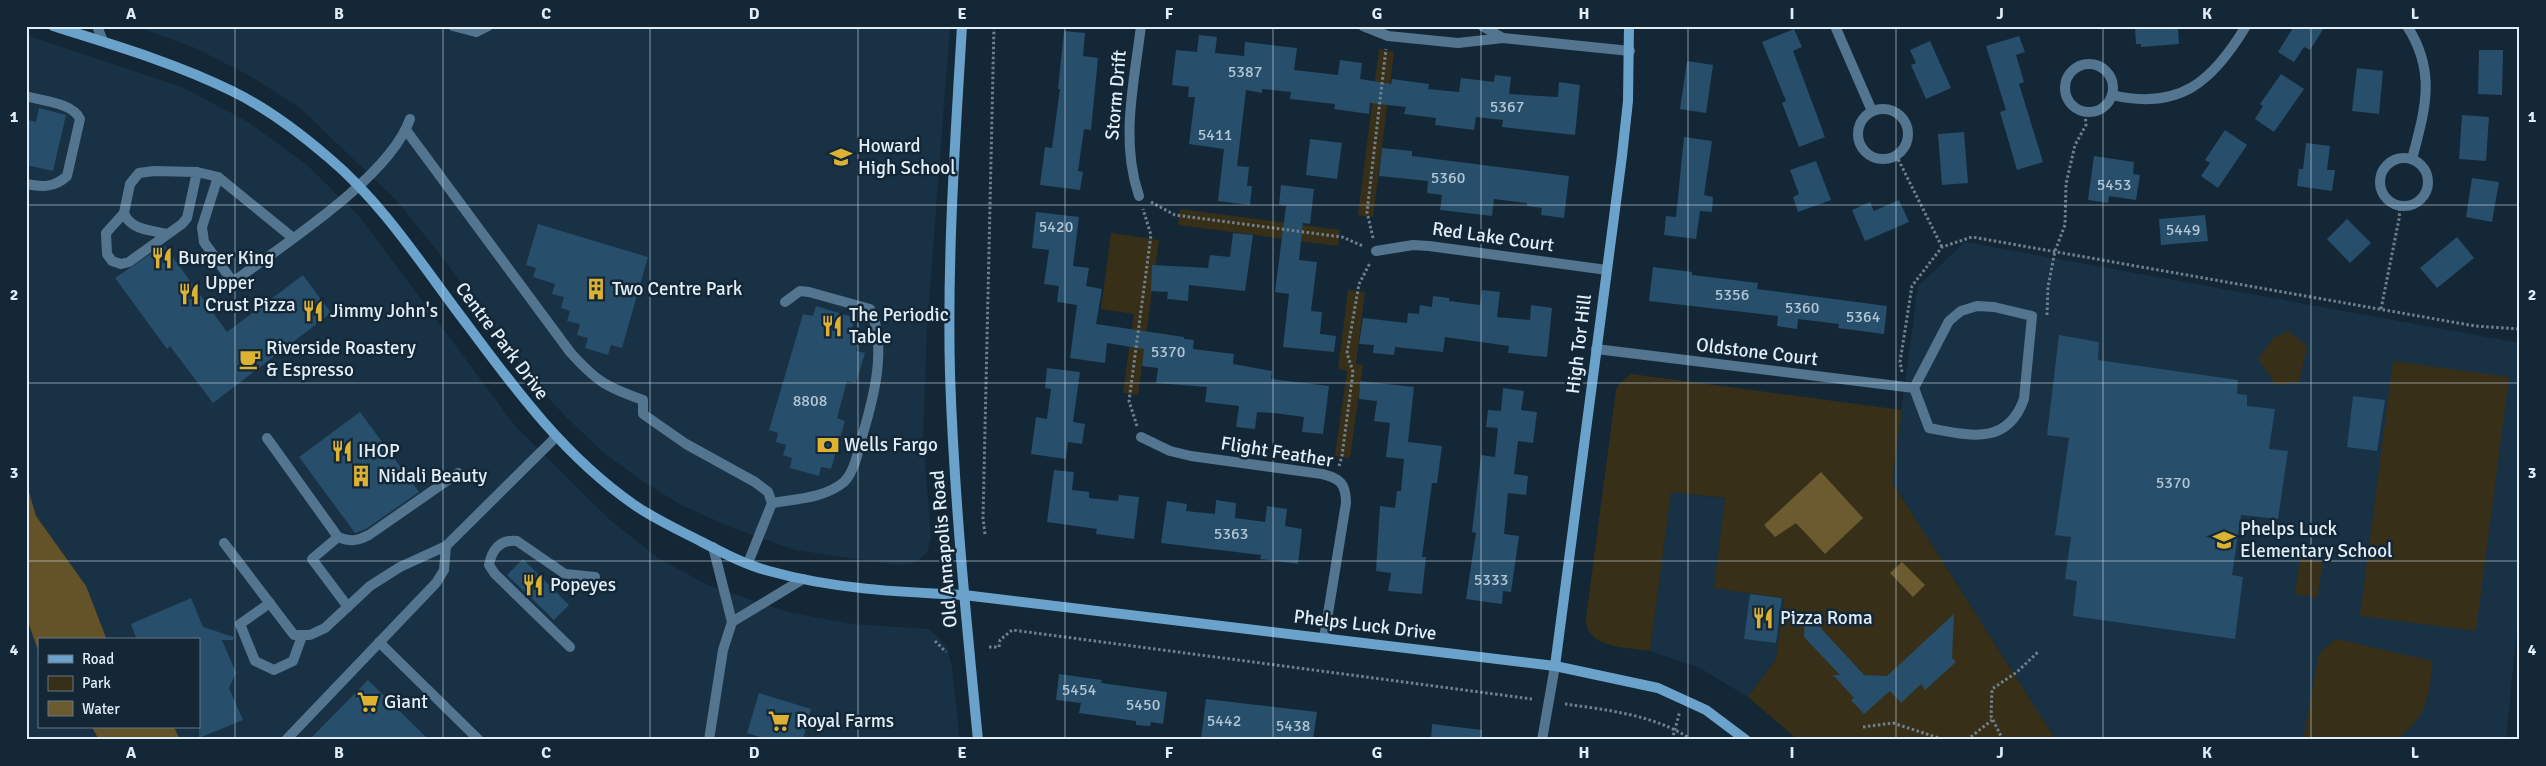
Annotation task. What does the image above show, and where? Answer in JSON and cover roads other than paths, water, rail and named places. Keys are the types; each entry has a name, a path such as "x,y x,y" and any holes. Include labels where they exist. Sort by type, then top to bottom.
{"street":[{"name":"Centre Park Drive","path":"52,26 103,41 173,66 235,92 304,137 359,186 512,385 556,437 602,481 635,505 713,547 767,571 865,590 964,595"},
{"path":"97,26 103,41"},
{"path":"453,26 476,32 488,26"},
{"name":"Old Annapolis Road","path":"962,26 954,150 949,303 953,445 964,595 978,740"},
{"name":"Storm Drift","path":"1139,196 1130,166 1128,132 1141,26"},
{"path":"1363,26 1388,36 1458,43 1503,38 1630,51"},
{"path":"1482,26 1503,38"},
{"name":"High Tor Hill","path":"1554,666 1622,156 1630,51 1629,26"},
{"path":"1835,26 1872,111"},
{"path":"2112,95 2137,101 2157,99 2197,85 2215,71 2229,55 2246,26"},
{"path":"2407,26 2422,55 2427,94 2412,159"},
{"path":"2092,63 2103,68 2113,82 2112,95 2107,104 2096,111 2085,112 2076,108 2069,101 2065,91 2067,78 2071,71 2081,65 2092,63"},
{"path":"26,96 71,108 80,119 67,176 51,186 26,184"},
{"path":"1884,109 1894,111 1905,122 1908,134 1907,142 1896,155 1883,159 1875,157 1864,149 1859,141 1858,131 1863,119 1872,111 1884,109"},
{"path":"218,177 202,227 204,242 233,282 359,186 396,147 410,119"},
{"path":"406,130 570,352 587,371 608,387 643,400 643,414 686,444 755,482 768,492 772,503 748,563"},
{"path":"2401,158 2412,159 2424,168 2429,178 2428,189 2418,202 2409,206 2400,206 2384,197 2380,188 2380,176 2384,168 2391,161 2401,158"},
{"path":"167,234 135,226 127,222 124,213 130,184 139,173 154,171 197,172 218,177 293,238"},
{"path":"124,213 106,233 107,254 112,261 121,264 129,262 187,218 197,172"},
{"name":"Red Lake Court","path":"1376,251 1413,245 1429,246 1606,270"},
{"path":"772,503 828,493 845,480 854,464 874,395 877,370 877,334 875,320 870,309 809,292 800,292 785,302"},
{"path":"1977,306 1994,307 2032,316 2024,399 2019,411 2010,424 1986,435 1970,436 1929,428 1914,388 1942,332 1961,311 1977,306"},
{"name":"Oldstone Court","path":"1596,349 1914,388"},
{"path":"224,543 294,635 310,636 325,628 370,586 400,567 446,546 556,437"},
{"name":"Flight Feather","path":"1141,437 1170,452 1335,477 1342,482 1346,491 1346,503 1324,638"},
{"path":"267,438 338,537 357,541 369,535 458,473"},
{"path":"338,537 312,559 348,607"},
{"path":"570,647 495,574 489,565 491,554 499,544 509,540 517,541 565,574 595,577"},
{"path":"286,740 436,583 444,570 446,546"},
{"path":"709,740 723,650 732,622 713,547"},
{"path":"732,622 803,579"},
{"name":"Phelps Luck Drive","path":"964,595 1554,666 1650,686 1684,698 1706,710 1746,740"},
{"path":"270,604 240,624 255,661 274,670 293,660 302,636"},
{"path":"379,642 479,740"},
{"path":"1542,740 1554,666"}],"water":[{"path":"1821,472 1863,518 1825,554 1796,523 1775,537 1764,525"},
{"path":"1902,562 1925,585 1913,597 1890,573"}],"place":[{"name":"Howard High School","path":"841,157"},
{"name":"Burger King","path":"162,258"},
{"name":"Two Centre Park","path":"596,289"},
{"name":"Upper Crust Pizza","path":"189,294"},
{"name":"Jimmy John's","path":"313,311"},
{"name":"The Periodic Table","path":"832,326"},
{"name":"Riverside Roastery & Espresso","path":"250,359"},
{"name":"Wells Fargo","path":"828,445"},
{"name":"IHOP","path":"342,451"},
{"name":"Nidali Beauty","path":"361,476"},
{"name":"Phelps Luck Elementary School","path":"2224,540"},
{"name":"Popeyes","path":"533,585"},
{"name":"Pizza Roma","path":"1763,618"},
{"name":"Giant","path":"368,702"},
{"name":"Royal Farms","path":"779,721"}]}
